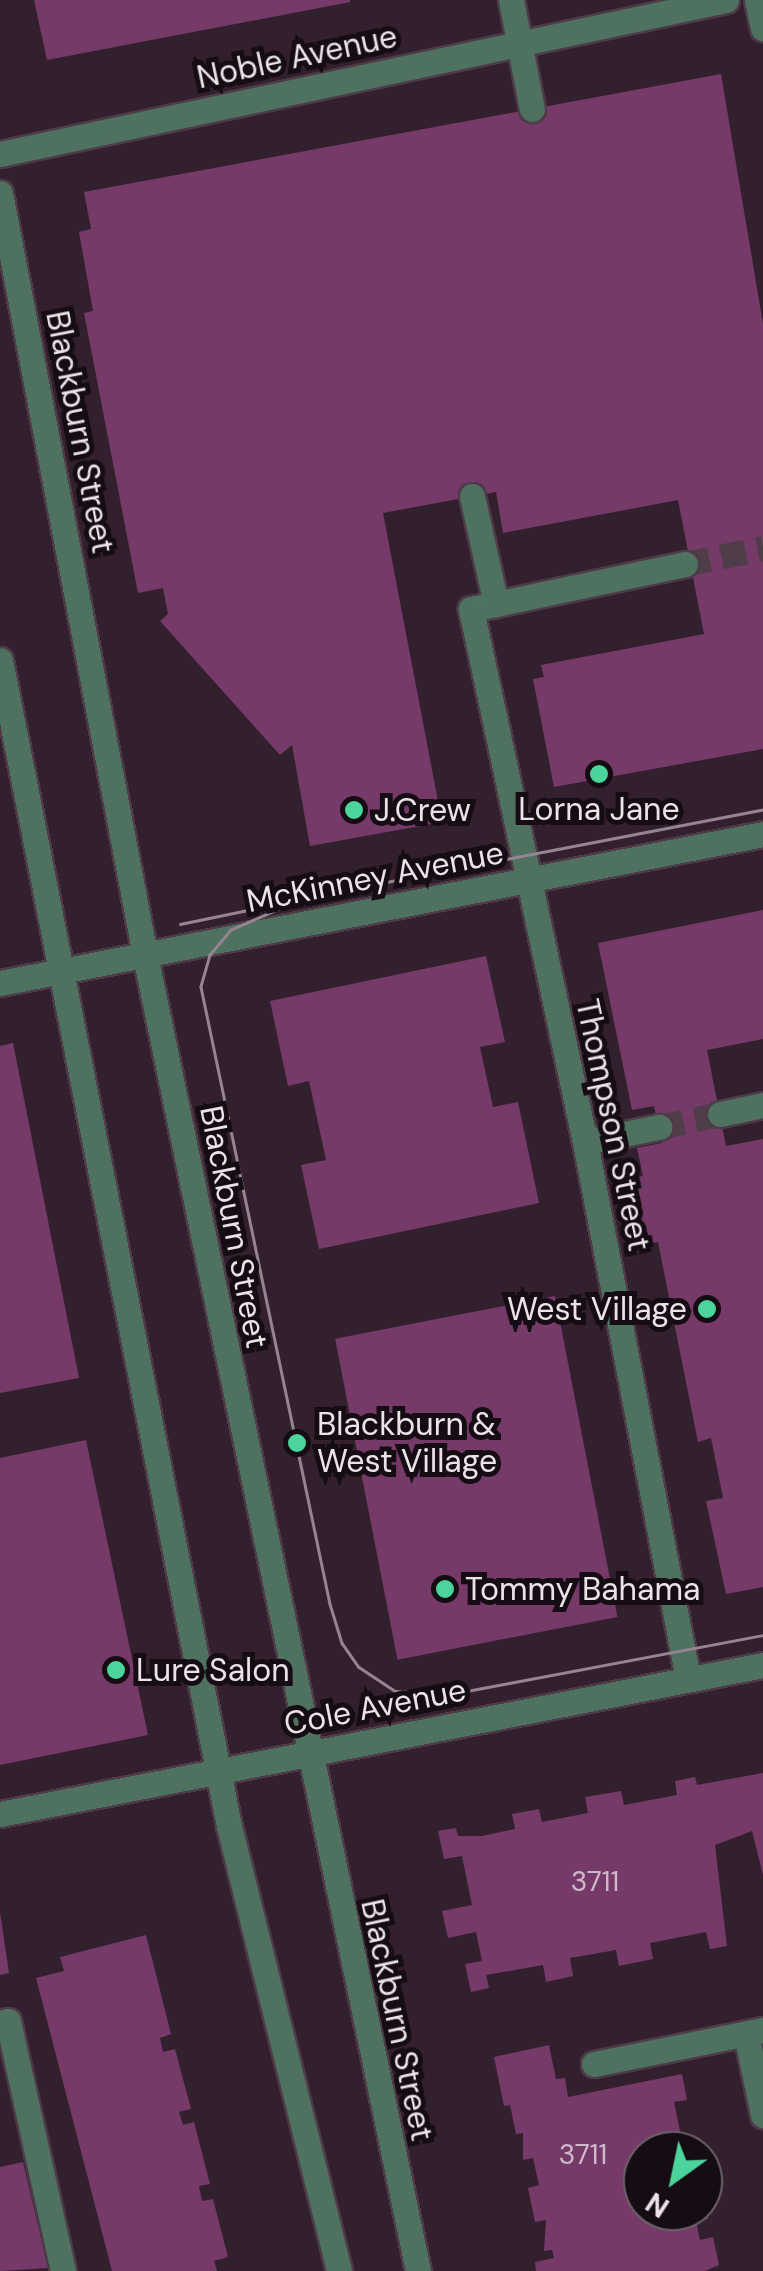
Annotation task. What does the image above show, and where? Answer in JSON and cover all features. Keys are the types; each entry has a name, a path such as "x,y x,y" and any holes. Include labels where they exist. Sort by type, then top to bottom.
{"street":[{"path":"511,0 532,109"},
{"name":"Noble Avenue","path":"0,154 726,0"},
{"path":"757,0 763,28"},
{"name":"Blackburn Street","path":"0,193 145,956 307,1754 418,2271"},
{"path":"472,496 496,604 685,564"},
{"name":"Thompson Street","path":"496,604 471,609 585,1142 688,1679"},
{"path":"0,660 218,1772 340,2271"},
{"name":"McKinney Avenue","path":"0,984 763,834"},
{"path":"720,1114 763,1105"},
{"path":"585,1142 659,1127"},
{"name":"Cole Avenue","path":"0,1814 763,1665"},
{"path":"4,2022 63,2271"},
{"path":"594,2064 755,2032 763,2115"}],"building":[{"path":"34,0 350,0 350,2 47,60"},
{"path":"721,74 763,324 763,749 554,787 533,679 544,677 541,665 704,634 678,500 503,533 496,492 383,513 442,822 310,846 292,745 280,755 160,621 168,614 163,588 138,593 84,313 93,311 79,232 91,229 84,192"},
{"name":"West Village","path":"763,910 763,1039 707,1050 726,1146 763,1139 763,1587 726,1594 706,1501 723,1498 711,1438 698,1442 658,1242 631,1247 617,1181 643,1176 637,1148 662,1143 654,1106 632,1110 598,943"},
{"path":"486,956 505,1042 480,1047 493,1107 518,1102 539,1203 319,1249 301,1165 326,1160 309,1081 288,1086 270,1001"},
{"path":"13,1043 79,1378 0,1393 0,1046"},
{"path":"555,1296 617,1617 398,1660 335,1339"},
{"path":"86,1440 148,1735 0,1765 0,1458"},
{"path":"763,1773 763,1875 752,1831 715,1845 727,1946 710,1949 706,1932 650,1943 653,1959 619,1966 616,1950 570,1958 573,1976 546,1982 543,1965 486,1975 489,1988 471,1992 465,1964 482,1961 476,1932 448,1938 442,1911 472,1905 462,1856 444,1859 438,1831 456,1828 458,1836 482,1836 515,1829 512,1814 539,1809 542,1822 588,1813 585,1797 621,1791 624,1805 677,1795 675,1781 695,1777 697,1785"},
{"path":"0,1912 9,1973 0,1975"},
{"path":"146,1935 171,2034 160,2038 163,2052 175,2049 191,2109 179,2112 183,2125 194,2122 210,2184 199,2186 202,2201 213,2199 228,2257 214,2261 217,2271 112,2271 36,1978 64,1971 60,1957"},
{"path":"549,2045 556,2079 565,2078 568,2097 682,2074 687,2100 674,2102 680,2131 623,2131 623,2231 698,2231 700,2240 713,2237 719,2265 705,2271 536,2271 535,2262 554,2258 552,2250 544,2251 546,2220 535,2222 528,2188 539,2185 533,2158 523,2160 523,2133 516,2134 510,2105 504,2106 494,2057"},
{"path":"23,2162 48,2268 0,2271 0,2167"}],"tunnel":[{"path":"685,564 763,548"},
{"path":"659,1127 720,1114"}],"tram line":[{"path":"763,810 302,899 231,930 210,955 201,987 330,1604 342,1643 359,1667 395,1691 451,1694 763,1635"},
{"path":"180,924 258,908"},
{"path":"376,1713 430,1701"}],"place":[{"name":"Lorna Jane","path":"599,774"},
{"name":"J.Crew","path":"354,810"},
{"name":"West Village","path":"707,1309"},
{"name":"Blackburn & West Village","path":"297,1443"},
{"name":"Tommy Bahama","path":"445,1589"},
{"name":"Lure Salon","path":"116,1670"}]}
